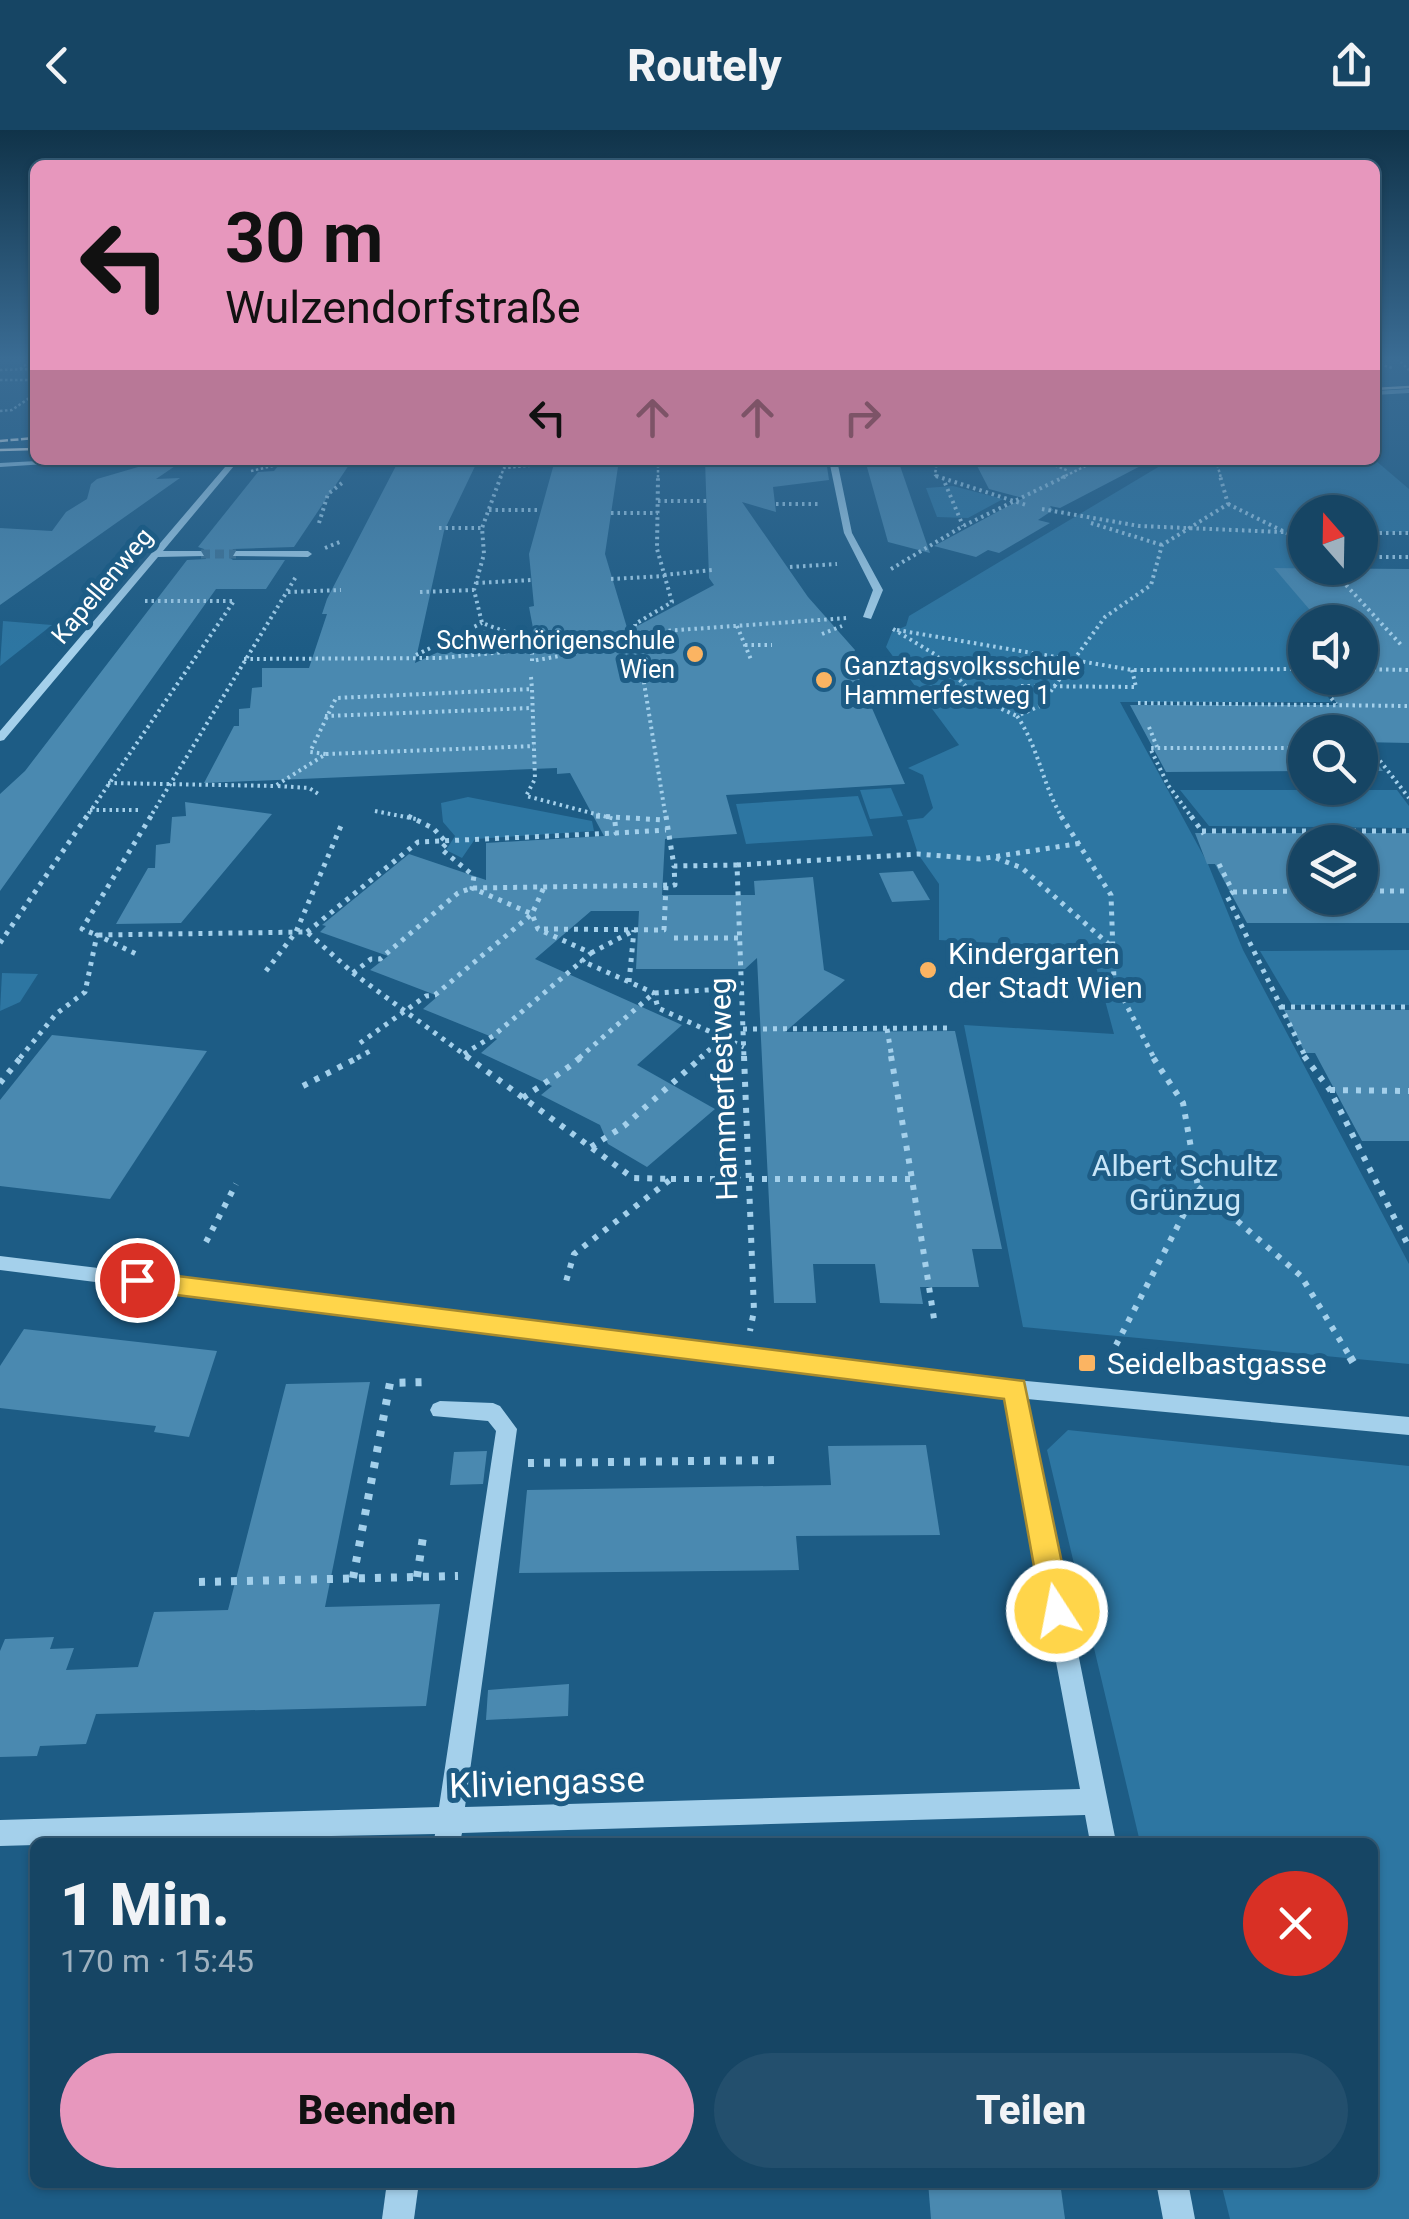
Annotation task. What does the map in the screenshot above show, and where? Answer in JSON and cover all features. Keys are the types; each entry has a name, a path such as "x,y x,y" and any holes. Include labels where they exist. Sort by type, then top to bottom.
{"street":[{"path":"0,462 30,457"},
{"name":"Kapellenweg","path":"0,738 231,465"},
{"path":"834,465 848,532 878,590 868,617"},
{"path":"156,554 201,554"},
{"path":"236,554 308,554"},
{"path":"0,1262 1015,1389 1409,1426"},
{"path":"1015,1389 1102,1838"},
{"path":"440,1410 492,1412 501,1417 506,1429 449,1831"},
{"name":"Kliviengasse","path":"0,1833 449,1831 1095,1802"},
{"path":"398,2219 402,2188"},
{"path":"1173,2188 1180,2219"}],"path":[{"path":"243,472 274,465"},
{"path":"482,623 474,590 484,554 482,528 488,510 504,468 538,465"},
{"path":"353,973 371,959 380,958 458,893 472,888 675,885 635,624 672,602 657,548 658,465"},
{"path":"937,465 936,475 944,482 1026,504"},
{"path":"1053,465 1070,472"},
{"path":"887,572 962,526 1086,465"},
{"path":"1217,465 1228,504"},
{"path":"944,482 962,526"},
{"path":"319,522 322,502 332,486 342,483"},
{"path":"658,501 706,501"},
{"path":"776,504 820,504"},
{"path":"1017,716 1040,706 1105,616 1151,585 1162,546 1228,504"},
{"path":"1228,504 1288,531"},
{"path":"1042,509 1162,546"},
{"path":"488,510 540,510"},
{"path":"610,513 658,513"},
{"path":"1080,519 1288,533"},
{"path":"439,528 482,528"},
{"path":"1378,533 1409,534"},
{"path":"136,954 82,929 308,554"},
{"path":"1378,556 1409,557"},
{"path":"790,568 836,564"},
{"path":"611,579 712,570"},
{"path":"476,583 531,580"},
{"path":"1346,585 1403,647"},
{"path":"287,592 340,590"},
{"path":"420,592 474,590"},
{"path":"0,943 234,601 136,601"},
{"path":"244,659 440,658 532,652 737,626 868,617"},
{"path":"410,658 482,623 554,650"},
{"path":"737,626 752,662"},
{"path":"822,634 842,626"},
{"path":"1116,1345 1198,1186 1183,1103 1130,1016 1114,981 1111,896 1082,843 1050,798 1038,746 1017,716 977,698 936,656 895,630 1132,670 1288,669"},
{"path":"532,652 532,661 568,658 622,647 636,637"},
{"path":"744,644 772,645"},
{"path":"438,667 440,658"},
{"path":"1132,670 1138,704 1409,706"},
{"path":"1378,670 1409,670"},
{"path":"532,678 535,779 526,796 562,810 614,822 664,820"},
{"path":"433,696 436,683"},
{"path":"1021,686 1136,687"},
{"path":"532,689 336,698 310,752 534,746"},
{"path":"506,691 510,709"},
{"path":"1329,695 1336,704"},
{"path":"325,716 532,708"},
{"path":"1149,727 1157,748"},
{"path":"1288,748 1150,750 1202,832 1409,831"},
{"path":"276,786 326,754"},
{"path":"1378,758 1409,798"},
{"path":"108,782 276,786 309,788 320,794"},
{"path":"89,810 140,810"},
{"path":"375,810 405,813 439,830 448,843"},
{"path":"266,971 296,932 343,822"},
{"path":"614,822 616,833"},
{"path":"97,936 306,932 418,842 666,830"},
{"path":"448,843 441,849 474,876 472,888"},
{"path":"674,866 918,854 994,858 1082,843"},
{"path":"994,858 1022,868 1113,948"},
{"path":"1219,864 1232,892"},
{"name":"Hammerfestweg","path":"736,865 754,1310"},
{"path":"360,1044 408,1012 532,914 546,884"},
{"path":"538,929 664,930 666,885"},
{"path":"472,888 532,914 538,929 590,953"},
{"path":"1288,891 1232,892 1227,896 1301,1052 1330,1090 1409,1247"},
{"path":"1378,891 1409,891"},
{"path":"464,1054 484,1037 493,1036 590,953 634,930"},
{"path":"629,982 634,930"},
{"path":"306,932 353,973 633,1178 912,1179"},
{"path":"0,1084 56,1014 85,992 97,936"},
{"path":"674,938 740,938"},
{"path":"582,961 654,993 742,988"},
{"path":"654,993 658,1008 744,1047"},
{"path":"524,1098 544,1082 554,1081 654,993"},
{"path":"1282,1007 1409,1007"},
{"path":"743,1029 947,1028"},
{"path":"887,1029 935,1325"},
{"path":"590,1146 624,1126 724,1038"},
{"path":"302,1086 370,1051"},
{"path":"1330,1090 1409,1091"},
{"path":"565,1286 574,1254 672,1179"},
{"path":"206,1242 236,1184"},
{"path":"1198,1186 1301,1276 1356,1367"},
{"path":"353,1578 390,1383 444,1382"},
{"path":"502,1464 782,1460"},
{"path":"416,1576 423,1538"},
{"path":"199,1582 486,1576"}],"green space":[{"name":"Albert Schultz Grünzug","path":"1380,464 1409,489 1409,532 1378,531 1378,495 1288,495 1288,568 1275,568 1306,605 1288,605 1288,695 1326,695 1332,702 1120,702 1208,864 1243,950 1409,1264 1409,1364 1023,1327 964,1025 1114,1034 1091,948 939,940 939,884 918,854 907,820 923,818 933,808 923,775 908,768 959,745 886,647 892,632 906,626 909,616 1162,465"},
{"path":"953,486 1003,499 968,518 937,517 926,488"},
{"path":"3,621 52,625 0,666"},
{"path":"891,788 903,816 870,819 860,790"},
{"path":"1180,790 1288,790 1288,805 1378,805 1378,790 1397,790 1409,806 1409,828 1209,826"},
{"path":"858,796 873,836 746,844 736,804"},
{"path":"468,797 592,821 594,831 475,839 462,858 446,850 455,836 443,822 441,803"},
{"path":"1409,950 1409,1005 1292,1005 1260,951"},
{"path":"2,973 38,974 20,1002 0,1011"},
{"path":"1068,1430 1409,1466 1409,2219 1230,2219 1222,2188 1378,2188 1378,1838 1139,1838 1047,1450"}],"building":[{"path":"145,465 177,465 156,479 180,478 0,605 0,528 52,531 66,512 87,499 91,484"},
{"path":"349,465 294,547 233,549 229,557 233,560 285,560 266,589 216,589 0,891 0,794 25,771 187,560 206,559 204,549 198,547 258,472 274,471 278,466"},
{"path":"396,465 476,465 444,531 415,663 485,630 537,649 529,607 534,606 529,554 554,465 618,465 605,554 628,631 714,585 709,578 705,465 827,465 829,480 773,487 776,512 742,502 808,597 855,650 851,660 905,784 726,795 737,834 665,839 662,895 755,895 754,881 813,877 824,970 845,980 785,1032 955,1031 1002,1249 972,1249 979,1287 920,1287 923,1304 880,1303 875,1264 813,1264 816,1303 774,1303 757,958 745,969 636,969 639,911 591,911 535,959 682,1025 637,1065 715,1109 647,1167 608,1144 600,1125 541,1095 552,1086 481,1053 497,1039 423,1009 438,996 370,970 388,956 320,932 326,926 322,925 409,854 486,880 486,843 604,836 570,773 557,774 557,768 204,783 234,726 239,726 239,709 250,708 252,688 262,687 262,668 309,668 327,614 322,614"},
{"path":"866,465 900,465 930,553 888,542"},
{"path":"977,465 1142,465 1060,508 1050,506 1053,510 1038,520 1050,523 999,553 988,550 976,557 934,546 1023,498 989,489"},
{"path":"1274,568 1288,568 1288,584"},
{"path":"1378,569 1409,569 1409,743 1378,742 1378,715 1288,715 1288,771 1166,772 1130,705 1338,705 1331,695 1378,695 1378,605 1306,605 1288,585 1378,585"},
{"path":"185,802 272,814 181,923 116,924 148,868 155,868 156,845 170,843 172,817 186,816"},
{"path":"1195,833 1288,833 1288,915 1378,915 1378,833 1409,833 1409,923 1247,923 1215,864 1207,864"},
{"path":"913,871 930,900 892,902 879,873"},
{"path":"1284,1010 1409,1010 1409,1141 1362,1141 1315,1053 1305,1053"},
{"path":"52,1035 207,1051 110,1199 0,1186 0,1100"},
{"path":"24,1329 217,1351 189,1437 154,1432 156,1426 0,1408 0,1366"},
{"path":"370,1382 325,1607 440,1604 426,1706 96,1714 86,1744 40,1746 37,1756 0,1757 0,1651 5,1639 54,1637 50,1649 74,1648 66,1670 138,1667 154,1612 228,1610 286,1384"},
{"path":"926,1445 940,1535 796,1536 799,1570 519,1573 527,1490 831,1485 828,1446"},
{"path":"487,1451 483,1484 450,1485 454,1452"},
{"path":"569,1684 568,1716 486,1720 488,1690"},
{"path":"928,2188 1061,2188 1065,2219 931,2219"}],"tunnel":[{"path":"201,554 236,554"}],"place":[{"name":"Schwerhörigenschule Wien","path":"695,654"},
{"name":"Ganztagsvolksschule Hammerfestweg 1","path":"824,680"},
{"name":"Kindergarten der Stadt Wien","path":"928,970"},
{"name":"Seidelbastgasse","path":"1087,1363"}],"route":[{"path":"137,1280 396,1309 1015,1389 1057,1611"}]}
